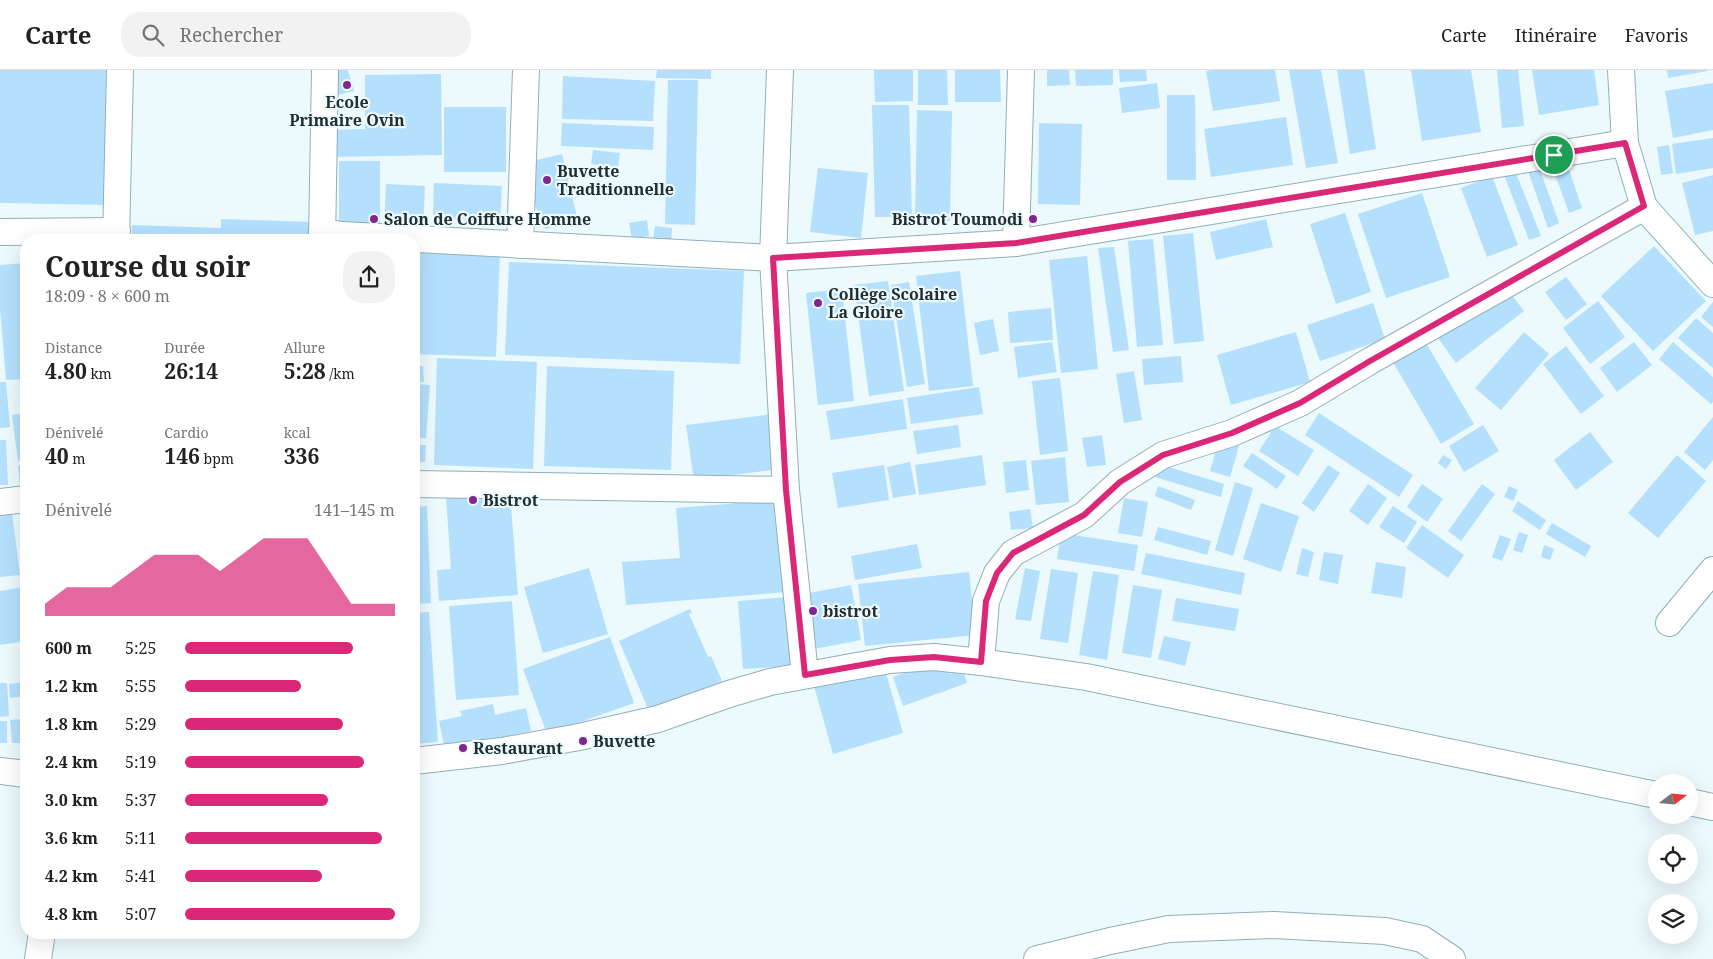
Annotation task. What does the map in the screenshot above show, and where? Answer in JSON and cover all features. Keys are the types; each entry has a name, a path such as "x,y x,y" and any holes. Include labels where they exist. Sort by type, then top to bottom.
{"street":[{"path":"117,234 120,70"},
{"path":"322,234 325,70"},
{"path":"520,245 526,70"},
{"path":"780,70 773,258 786,490 805,675"},
{"path":"1016,243 1021,70"},
{"path":"1621,70 1625,143 1644,206 1713,284"},
{"path":"420,239 773,258 1016,243 1625,143"},
{"path":"981,662 986,601 997,573 1013,553 1084,515 1120,482 1163,455 1232,433 1300,403 1370,361 1644,206"},
{"path":"0,232 78,234"},
{"path":"420,484 786,490"},
{"path":"0,502 20,500"},
{"path":"1669,623 1713,570"},
{"path":"420,760 502,751 578,737 658,719 770,682 890,660 934,657 1086,677 1648,793"},
{"path":"0,771 20,773"},
{"path":"1698,804 1713,807"},
{"path":"1037,959 1112,950 1169,928 1274,925 1386,931 1422,938 1452,959"},
{"path":"38,959 41,939"}],"building":[{"path":"0,70 111,70 109,205 0,203"},
{"path":"331,70 348,70 354,91 338,95"},
{"path":"657,70 711,70 711,79 656,78"},
{"path":"874,70 913,70 913,101 875,102"},
{"path":"918,70 947,70 948,105 918,105"},
{"path":"955,70 1000,70 1001,102 955,102"},
{"path":"1047,70 1069,70 1070,85 1047,86"},
{"path":"1075,70 1113,70 1113,85 1076,86"},
{"path":"1119,70 1146,70 1147,81 1120,82"},
{"path":"1275,70 1280,101 1213,111 1206,71"},
{"path":"1289,70 1321,70 1338,163 1306,168"},
{"path":"1337,70 1364,70 1376,149 1350,154"},
{"path":"1411,70 1471,70 1481,132 1422,141"},
{"path":"1497,70 1518,70 1524,126 1502,128"},
{"path":"1532,70 1594,70 1599,105 1539,115"},
{"path":"1667,70 1707,70 1708,71 1668,78"},
{"path":"441,74 442,155 330,157 329,130 365,129 365,75"},
{"path":"563,76 655,81 653,121 562,119"},
{"path":"668,80 698,80 695,225 665,224"},
{"path":"1157,83 1160,108 1122,113 1119,88"},
{"path":"1713,83 1713,130 1673,138 1665,91"},
{"path":"1167,95 1195,95 1196,180 1167,180"},
{"path":"872,105 909,105 912,217 875,217"},
{"path":"444,107 506,107 506,172 444,172"},
{"path":"917,110 952,111 950,221 915,220"},
{"path":"1286,117 1293,165 1211,177 1204,129"},
{"path":"562,123 654,127 653,150 561,146"},
{"path":"1039,123 1082,124 1080,205 1038,204"},
{"path":"1713,138 1713,168 1676,174 1672,144"},
{"path":"1669,145 1673,173 1661,175 1657,147"},
{"path":"593,150 620,153 618,167 591,164"},
{"path":"562,154 578,221 545,229 540,210 537,211 525,163"},
{"path":"339,161 380,161 380,224 339,224"},
{"path":"1566,161 1582,208 1569,213 1552,166"},
{"path":"1539,167 1559,223 1548,228 1528,171"},
{"path":"818,168 868,173 861,238 810,232"},
{"path":"1514,168 1541,236 1529,240 1503,172"},
{"path":"1713,175 1713,231 1695,235 1682,183"},
{"path":"1492,176 1518,245 1487,257 1461,188"},
{"path":"434,183 502,186 500,221 433,218"},
{"path":"386,184 425,186 423,230 384,228"},
{"path":"1422,193 1450,277 1386,298 1358,214"},
{"path":"1345,213 1371,292 1336,304 1310,224"},
{"path":"221,219 311,222 310,234 132,234 132,225 221,228"},
{"path":"1266,219 1273,247 1216,260 1210,232"},
{"path":"647,220 649,236 632,239 629,223"},
{"path":"655,226 672,228 671,242 653,239"},
{"path":"1193,233 1204,341 1174,344 1163,236"},
{"path":"1153,239 1163,345 1137,347 1128,241"},
{"path":"1654,246 1706,301 1653,351 1601,296"},
{"path":"1114,247 1129,350 1113,352 1098,248"},
{"path":"420,248 500,251 496,357 420,354"},
{"path":"1087,256 1098,369 1061,373 1049,260"},
{"path":"509,262 744,271 740,364 505,355"},
{"path":"20,263 20,379 6,380 0,308 0,265"},
{"path":"960,271 973,386 929,391 916,276"},
{"path":"1566,277 1587,304 1566,320 1545,292"},
{"path":"888,281 904,391 869,396 854,285"},
{"path":"909,282 925,384 907,387 891,285"},
{"path":"1505,286 1524,311 1456,363 1438,338"},
{"path":"842,289 854,401 818,405 806,293"},
{"path":"1598,301 1625,337 1590,364 1563,328"},
{"path":"1713,302 1713,327 1701,317"},
{"path":"1373,303 1385,339 1320,361 1307,325"},
{"path":"1051,308 1053,340 1010,343 1008,312"},
{"path":"1696,318 1713,333 1713,368 1678,338"},
{"path":"993,319 999,351 980,355 974,323"},
{"path":"1296,332 1310,382 1231,405 1217,355"},
{"path":"1524,332 1549,354 1501,410 1475,388"},
{"path":"1423,338 1474,424 1441,444 1390,357"},
{"path":"1052,342 1057,372 1018,378 1014,347"},
{"path":"1634,342 1652,365 1617,392 1600,368"},
{"path":"1673,342 1713,377 1713,402 1711,404 1659,359"},
{"path":"1566,346 1604,396 1581,414 1543,364"},
{"path":"1181,356 1183,382 1144,385 1142,359"},
{"path":"437,358 537,362 533,469 434,465"},
{"path":"420,366 423,366 424,382 420,382"},
{"path":"547,366 674,371 671,470 544,466"},
{"path":"1134,371 1142,420 1124,423 1116,374"},
{"path":"1060,378 1068,451 1040,455 1032,381"},
{"path":"0,382 6,382 10,427 0,428"},
{"path":"420,384 430,385 426,438 420,438"},
{"path":"979,387 983,414 911,424 907,398"},
{"path":"903,399 907,429 831,440 826,411"},
{"path":"1319,413 1413,475 1399,497 1305,435"},
{"path":"20,414 20,461 18,461 12,415"},
{"path":"773,414 780,469 694,480 686,425"},
{"path":"1713,417 1713,460 1705,470 1684,452"},
{"path":"958,425 961,447 917,454 913,431"},
{"path":"1483,425 1499,451 1464,472 1449,446"},
{"path":"1275,426 1314,450 1298,476 1259,451"},
{"path":"1590,432 1613,462 1576,490 1554,460"},
{"path":"1102,435 1106,465 1087,467 1082,438"},
{"path":"0,440 6,440 8,485 0,485"},
{"path":"1219,440 1239,446 1230,477 1210,471"},
{"path":"420,445 426,445 425,462 420,462"},
{"path":"1252,453 1286,476 1277,489 1243,466"},
{"path":"982,455 986,485 919,495 915,465"},
{"path":"1443,455 1452,460 1446,469 1438,463"},
{"path":"1677,455 1706,481 1658,538 1628,513"},
{"path":"1065,457 1069,502 1036,505 1031,461"},
{"path":"1026,460 1029,490 1006,493 1003,462"},
{"path":"910,462 916,494 893,498 887,467"},
{"path":"1159,464 1224,484 1221,497 1155,477"},
{"path":"884,465 889,500 838,508 832,473"},
{"path":"1328,465 1340,473 1314,512 1302,503"},
{"path":"18,466 20,466 20,486"},
{"path":"1235,482 1253,488 1233,556 1215,550"},
{"path":"1368,484 1387,498 1368,525 1349,511"},
{"path":"1422,484 1443,499 1427,522 1407,507"},
{"path":"1482,484 1495,494 1461,541 1448,531"},
{"path":"1158,486 1195,500 1191,510 1155,496"},
{"path":"1509,486 1518,490 1513,501 1504,497"},
{"path":"510,493 518,595 439,601 437,570 451,569 446,497"},
{"path":"1124,498 1148,502 1142,537 1118,533"},
{"path":"780,500 788,592 626,605 622,562 680,558 676,508"},
{"path":"1518,501 1546,520 1540,530 1512,511"},
{"path":"1261,503 1299,516 1281,572 1243,559"},
{"path":"427,506 431,603 420,604 420,507"},
{"path":"1393,506 1417,522 1404,543 1379,527"},
{"path":"1030,509 1033,528 1011,530 1009,512"},
{"path":"12,513 20,575 0,577 0,515"},
{"path":"1552,523 1591,546 1585,557 1546,534"},
{"path":"1422,525 1464,555 1448,578 1406,548"},
{"path":"1158,527 1211,541 1207,555 1154,540"},
{"path":"1519,532 1528,535 1522,553 1513,550"},
{"path":"1061,533 1138,545 1134,571 1057,559"},
{"path":"1500,535 1511,539 1502,561 1492,557"},
{"path":"917,544 922,568 855,580 851,556"},
{"path":"1544,545 1554,549 1550,560 1541,557"},
{"path":"1302,548 1314,552 1308,577 1296,574"},
{"path":"1324,552 1343,555 1338,584 1319,580"},
{"path":"1146,553 1245,573 1241,595 1141,574"},
{"path":"1376,562 1406,567 1402,598 1371,593"},
{"path":"589,568 608,634 543,653 524,587"},
{"path":"1025,568 1040,571 1031,621 1015,619"},
{"path":"1051,569 1078,573 1068,643 1040,639"},
{"path":"1093,571 1119,575 1107,660 1079,655"},
{"path":"969,572 976,635 865,646 858,584"},
{"path":"851,585 861,640 809,650 799,595"},
{"path":"1133,585 1162,590 1151,658 1122,653"},
{"path":"20,588 20,642 0,645 0,591"},
{"path":"788,597 793,666 743,669 738,601"},
{"path":"1176,598 1239,609 1235,631 1172,621"},
{"path":"512,601 519,695 456,700 449,606"},
{"path":"690,609 692,613 689,614 708,657 711,656 722,681 650,713 619,641"},
{"path":"429,612 438,742 420,744 420,613"},
{"path":"1164,636 1191,642 1185,666 1158,659"},
{"path":"610,637 634,703 547,734 523,669"},
{"path":"945,659 950,674 963,670 967,683 903,706 893,677"},
{"path":"884,666 903,733 833,754 814,686"},
{"path":"0,683 7,683 9,716 0,717"},
{"path":"20,683 20,697 10,698 9,684"},
{"path":"493,704 495,715 526,708 531,731 445,750 439,721 462,716 460,711"},
{"path":"20,719 20,743 12,743 10,720"},
{"path":"0,721 7,721 7,743 0,743"}],"place":[{"name":"Ecole Primaire Ovin","path":"347,85"},
{"name":"Buvette Traditionnelle","path":"547,180"},
{"name":"Salon de Coiffure Homme","path":"374,219"},
{"name":"Bistrot Toumodi","path":"1033,219"},
{"name":"Collège Scolaire La Gloire","path":"818,303"},
{"name":"Bistrot","path":"473,500"},
{"name":"bistrot","path":"813,611"},
{"name":"Buvette","path":"583,741"},
{"name":"Restaurant","path":"463,748"}],"route":[{"path":"1625,143 1644,206 1370,361 1300,403 1232,433 1163,455 1120,482 1084,515 1013,553 997,573 986,601 981,662 934,657 890,660 805,675 786,490 773,258 1016,243 1554,155 1625,143"}]}
